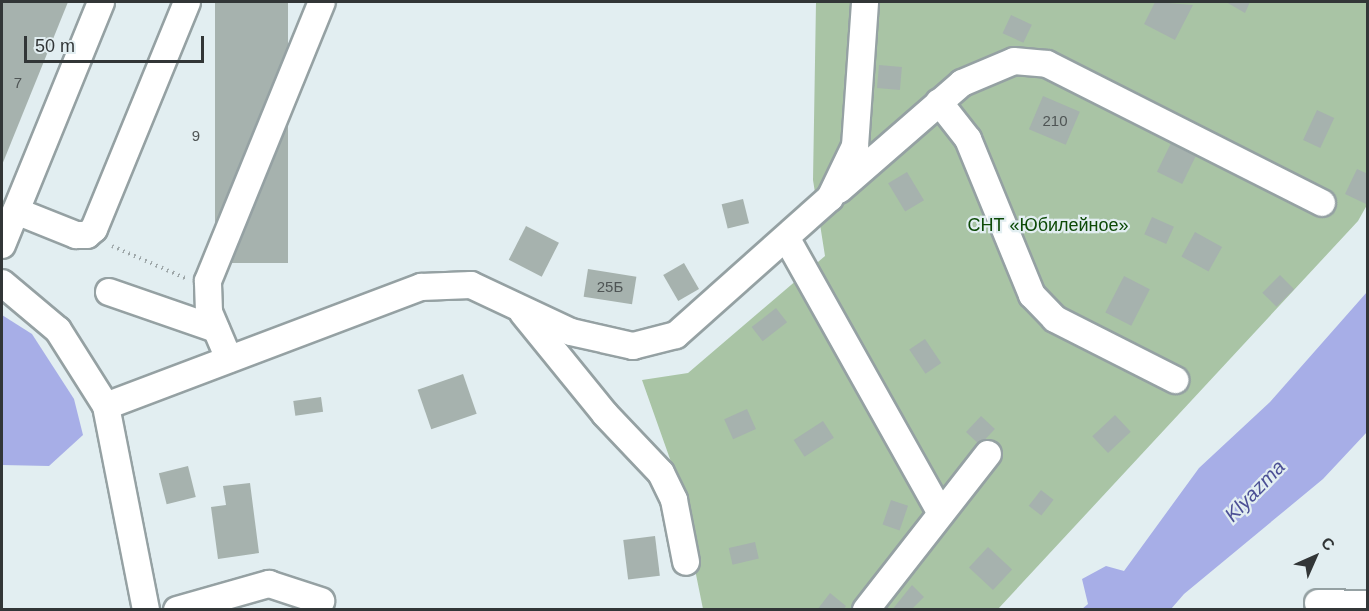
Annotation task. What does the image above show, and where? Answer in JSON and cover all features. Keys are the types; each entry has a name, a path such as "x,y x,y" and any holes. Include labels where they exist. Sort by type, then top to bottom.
{"street":[{"path":"2,245 101,2"},
{"path":"16,211 76,236 87,235 94,229 187,2"},
{"path":"229,360 205,296 207,287 322,2"},
{"path":"830,198 855,146 865,2"},
{"path":"106,406 421,287 471,285 571,332 633,346 676,335 962,82 1014,61 1047,64 1322,203"},
{"path":"939,102 968,139 1032,295 1055,319 1175,380"},
{"path":"787,239 941,513"},
{"path":"2,283 58,330 106,406 146,609"},
{"path":"109,292 216,329"},
{"path":"519,308 605,414 661,473 674,500 686,562"},
{"path":"866,609 988,454"},
{"path":"177,609 269,584 321,601"},
{"path":"1318,603 1368,604"}],"path":[{"path":"87,235 207,287"}],"green space":[{"name":"СНТ «Юбилейное»","path":"816,2 1367,2 1367,205 1358,221 998,609 703,609 676,476 642,380 688,373 825,256 813,180"}],"water":[{"name":"Klyazma","path":"1367,292 1367,432 1323,479 1184,594 1171,609 1082,609 1088,604 1082,579 1106,566 1124,571 1199,468 1270,402"},
{"path":"2,315 32,334 74,399 83,435 49,466 2,465"}],"building":[{"path":"2,2 68,2 2,165"},
{"path":"215,2 288,2 288,263 215,263"},
{"path":"1155,2 1193,5 1175,40 1144,24"},
{"path":"1226,2 1250,2 1245,13"},
{"path":"1011,15 1032,25 1023,43 1003,33"},
{"path":"879,65 902,67 900,90 877,88"},
{"path":"1043,96 1080,112 1066,145 1029,129"},
{"path":"1317,110 1334,118 1320,148 1303,140"},
{"path":"1171,143 1196,155 1182,184 1157,172"},
{"path":"1357,169 1368,174 1366,204 1345,194"},
{"path":"907,172 924,200 905,212 888,183"},
{"path":"743,199 749,223 728,229 722,204"},
{"path":"1152,217 1174,227 1166,244 1144,234"},
{"path":"526,226 559,243 542,277 509,260"},
{"path":"1195,232 1222,247 1209,272 1181,256"},
{"path":"684,263 699,289 678,301 663,275"},
{"path":"588,269 636,277 632,304 584,297"},
{"path":"1280,275 1294,289 1276,307 1262,293"},
{"path":"1124,276 1150,289 1131,326 1105,313"},
{"path":"776,308 787,322 763,341 752,327"},
{"path":"925,339 941,363 925,374 909,350"},
{"path":"463,374 477,414 431,429 418,390"},
{"path":"321,397 323,412 295,416 293,401"},
{"path":"747,409 756,429 733,439 724,419"},
{"path":"1115,415 1131,432 1108,453 1092,436"},
{"path":"981,416 995,429 980,445 966,432"},
{"path":"823,421 834,438 805,457 794,440"},
{"path":"188,466 196,497 167,504 159,473"},
{"path":"250,483 259,553 218,559 211,507 226,505 223,486"},
{"path":"1041,490 1054,500 1041,516 1029,506"},
{"path":"891,500 908,506 900,530 883,525"},
{"path":"655,536 660,576 628,580 623,540"},
{"path":"755,542 759,559 733,565 729,548"},
{"path":"988,547 1012,570 993,590 969,567"},
{"path":"912,585 924,597 911,610 892,610"},
{"path":"830,593 846,606 843,610 817,610"}]}
